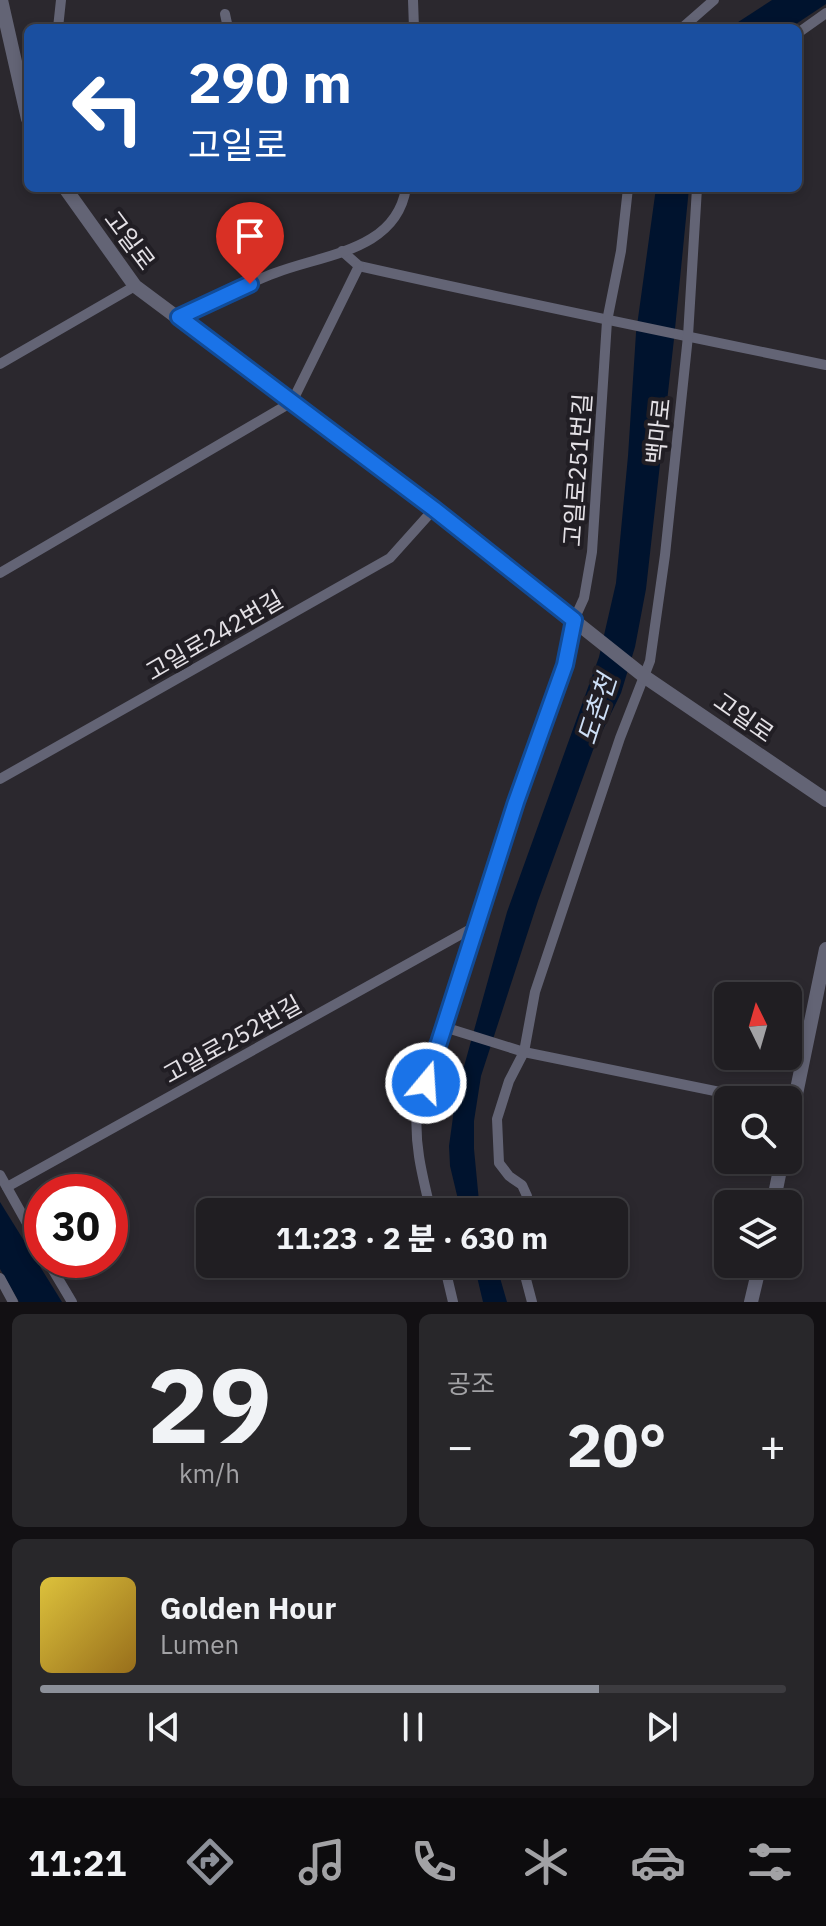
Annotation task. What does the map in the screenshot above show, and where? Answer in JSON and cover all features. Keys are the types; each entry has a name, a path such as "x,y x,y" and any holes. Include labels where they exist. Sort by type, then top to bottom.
{"street":[{"path":"1,0 24,79"},
{"path":"58,24 61,0"},
{"path":"413,0 414,24"},
{"path":"687,24 714,0"},
{"path":"802,30 826,13"},
{"path":"225,14 227,24"},
{"name":"고일로","path":"68,192 135,286 434,509 640,674 826,800"},
{"path":"179,317 274,273 361,246 387,229 404,203 405,192"},
{"name":"고일로251번길","path":"574,620 584,598 592,552 607,321 621,251 628,192"},
{"name":"백마로","path":"527,1198 522,1185 509,1176 499,1163 497,1119 520,1051 535,992 640,674 650,661 665,555 697,192"},
{"path":"342,251 359,266 826,365"},
{"path":"0,573 292,402 359,266"},
{"path":"0,364 135,286"},
{"name":"고일로242번길","path":"0,779 390,558 434,509"},
{"path":"428,1198 419,1160 417,1110 516,802 565,665 574,620"},
{"name":"고일로252번길","path":"7,1187 476,926"},
{"path":"796,1086 826,949"},
{"path":"444,1027 520,1051 714,1091"},
{"path":"0,1175 24,1218"},
{"path":"0,1278 13,1302"},
{"path":"58,1278 72,1302"},
{"path":"447,1278 453,1302"},
{"path":"526,1278 532,1302"},
{"path":"751,1302 757,1278"}],"water":[{"path":"772,0 826,0 826,4 796,24 735,24"},
{"name":"도촌천","path":"655,192 689,192 646,589 635,647 621,693 593,750 538,901 481,1076 474,1121 479,1198 458,1198 449,1146 456,1095 507,912 599,657 616,583 636,333"},
{"path":"0,1202 24,1241 24,1278 47,1278 62,1302 19,1302 0,1269"},
{"path":"477,1278 500,1278 507,1302 483,1302"}],"route":[{"path":"250,284 179,317 434,509 574,620 565,665 516,802 426,1083"}]}
